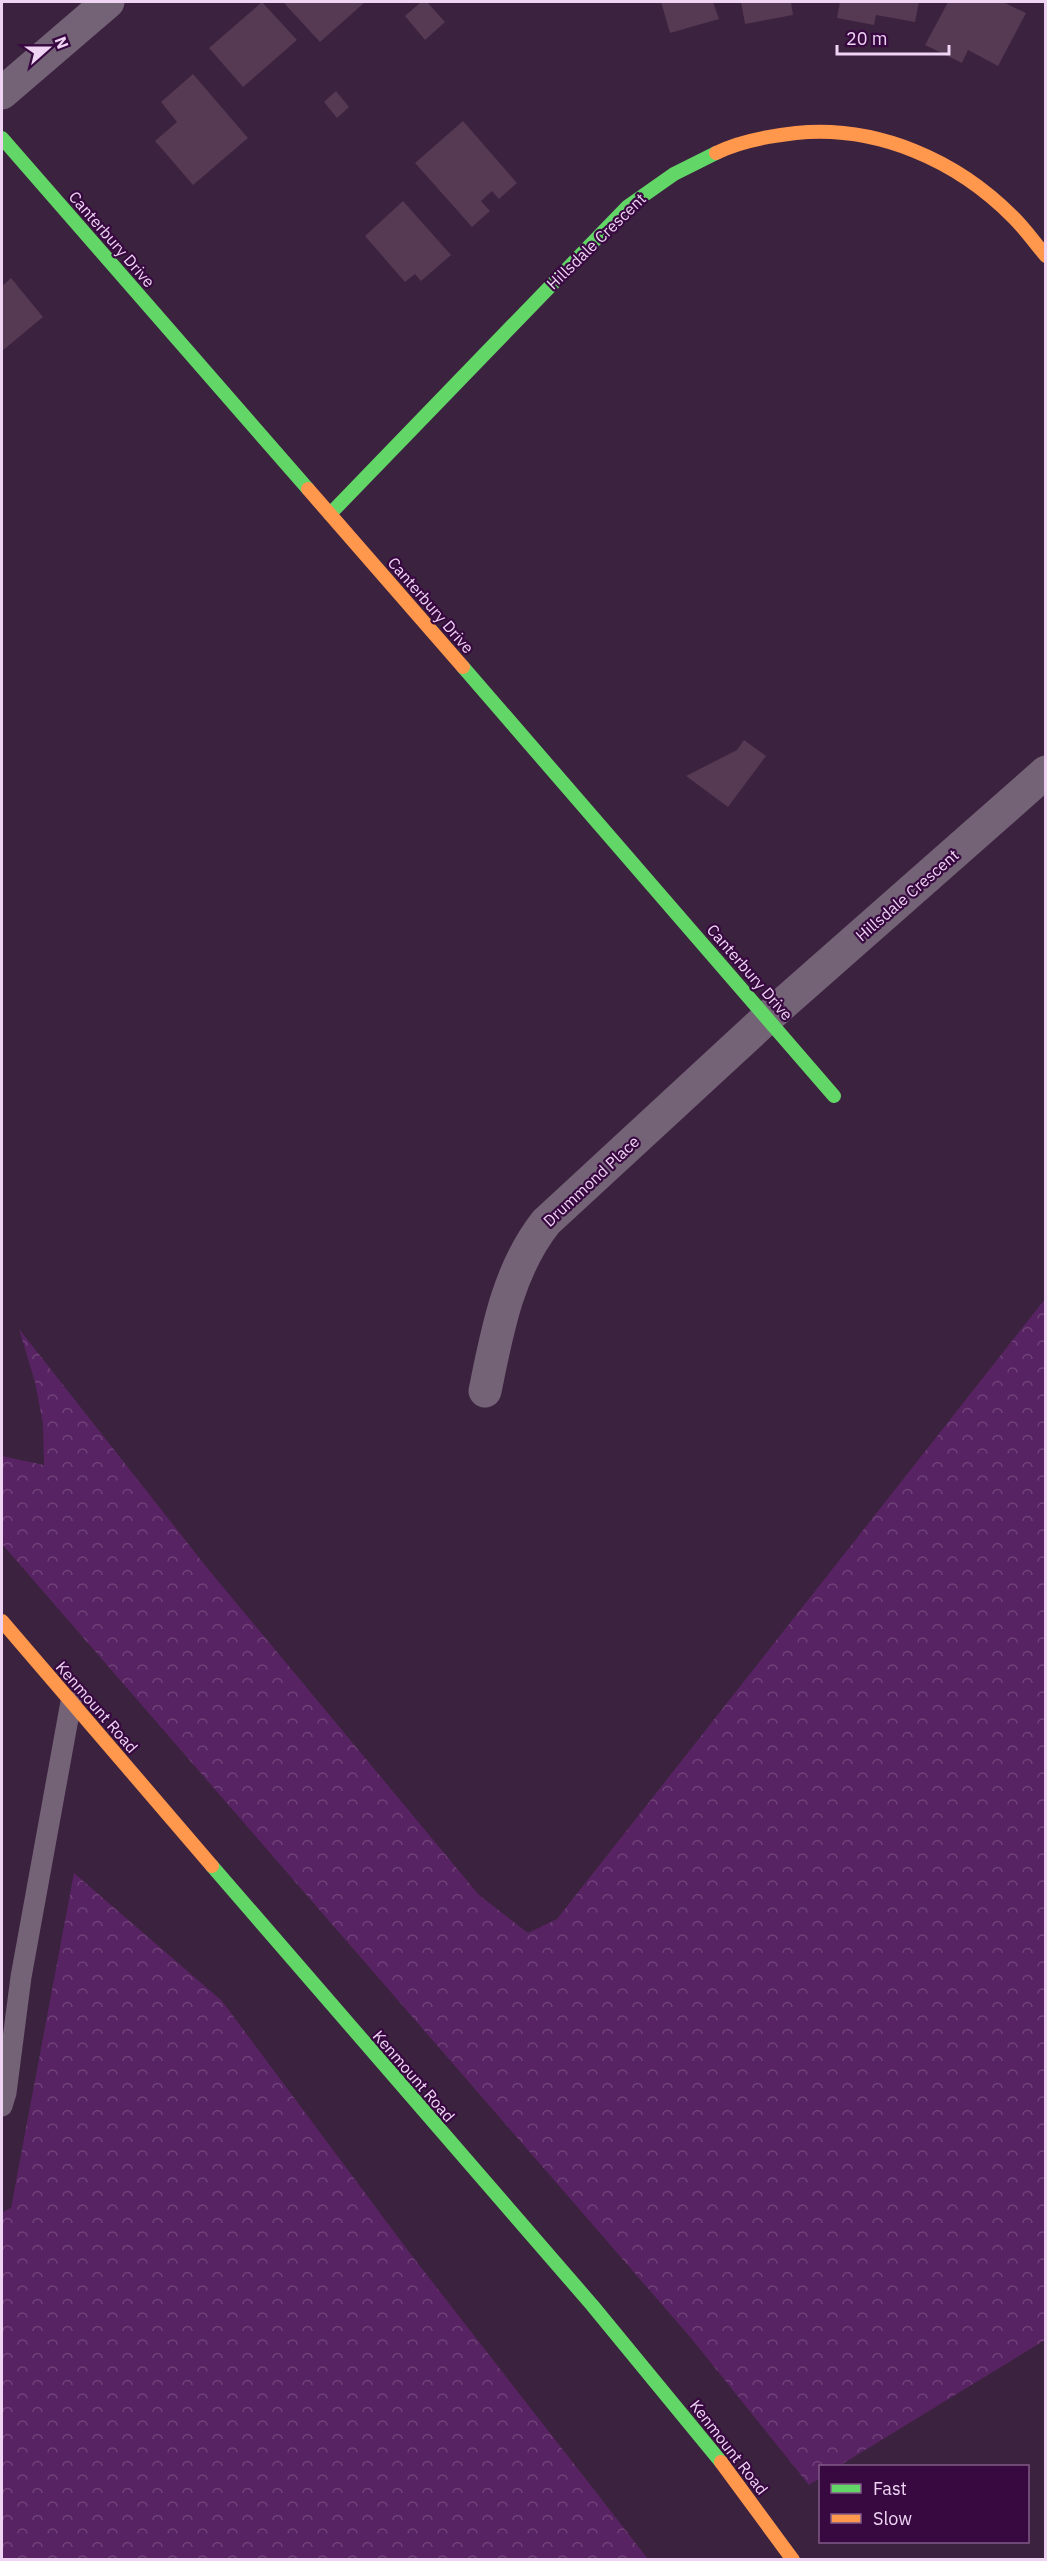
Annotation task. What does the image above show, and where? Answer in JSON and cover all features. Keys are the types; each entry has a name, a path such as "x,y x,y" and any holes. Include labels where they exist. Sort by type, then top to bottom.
{"street":[{"path":"2,93 108,2"},
{"name":"Hillsdale Crescent","path":"330,514 627,207 667,177 690,164 734,145 773,135 817,130 862,135 905,147 944,165 986,192 1012,215 1046,256"},
{"name":"Canterbury Drive","path":"2,138 768,1017 834,1096"},
{"name":"Hillsdale Crescent","path":"768,1017 1046,772"},
{"name":"Drummond Place","path":"485,1391 510,1288 531,1241 546,1222 768,1017"},
{"name":"Kenmount Road","path":"2,1621 378,2061 592,2305 708,2444 793,2559"}],"lane":[{"path":"2,2106 6,2093 21,1977 71,1702"}],"green space":[{"path":"1045,1299 1045,2340 841,2465 819,2465 819,2479 809,2485 691,2338 2,1544 2,1456 44,1465 43,1424 35,1382 19,1329 208,1569 479,1895 528,1933 557,1919"},
{"path":"74,1873 222,2001 409,2252 648,2559 2,2559 2,2212 11,2208"}],"building":[{"path":"262,2 297,40 243,87 209,48"},
{"path":"283,2 365,2 320,42"},
{"path":"421,2 427,2 445,22 425,40 405,16"},
{"path":"661,2 713,2 719,19 670,33"},
{"path":"741,2 791,2 793,15 745,24"},
{"path":"840,2 919,2 915,22 876,15 874,25 837,18"},
{"path":"948,2 1003,2 1026,13 998,66 968,50 962,63 925,45"},
{"path":"193,74 248,138 193,185 155,141 177,122 161,102"},
{"path":"336,91 349,107 337,118 324,102"},
{"path":"463,121 517,183 499,199 492,191 481,201 490,211 472,227 415,163"},
{"path":"403,201 451,255 421,281 415,274 405,282 365,236"},
{"path":"11,278 43,317 2,351 2,286"},
{"path":"744,740 766,756 728,807 686,776 737,750"}],"traffic: fast":[{"path":"2,138 308,489"},
{"path":"330,514 627,207 674,174 716,153"},
{"path":"463,667 834,1096"},
{"path":"212,1866 592,2305 721,2462"}],"traffic: slow":[{"path":"716,153 735,145 796,133 826,132 886,141 914,151 967,179 992,197 1014,218 1046,256"},
{"path":"308,489 463,667"},
{"path":"2,1621 212,1866"},
{"path":"721,2462 793,2560"}]}
